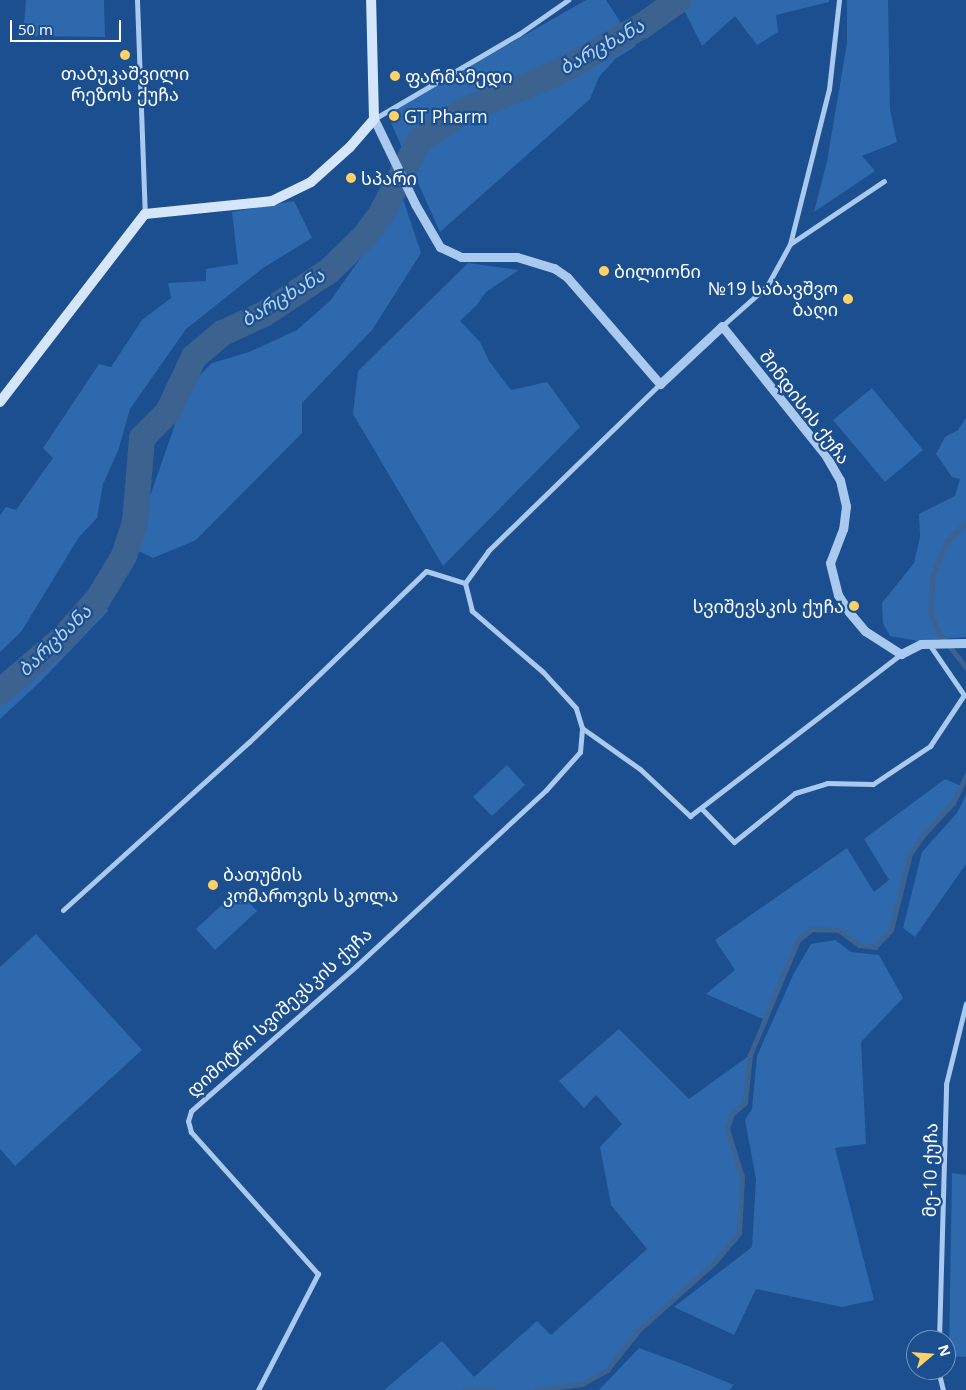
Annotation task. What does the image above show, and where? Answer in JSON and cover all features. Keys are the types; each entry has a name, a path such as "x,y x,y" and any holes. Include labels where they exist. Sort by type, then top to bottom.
{"main road":[{"path":"0,402 145,214 272,201 311,182 350,147 374,119 371,0"}],"street":[{"path":"137,0 145,214"},
{"path":"568,0 519,34 374,119 415,204 440,247 461,257 517,257 543,263 567,277 660,384"},
{"path":"63,910 249,742 426,571 465,584 488,551 660,384 767,286 790,244 829,89 838,0"},
{"path":"790,244 884,181"},
{"name":"შინდისის ქუჩა","path":"722,326 826,456 840,480 846,506 843,529 830,563 838,594 864,631 901,654"},
{"name":"დიმიტრი სვიშევსკის ქუჩა","path":"258,1390 318,1274 191,1132 188,1121 191,1111 356,966 546,790 580,752 582,728 576,708 557,686 472,611 465,584"},
{"path":"582,728 640,769 690,816 702,809 901,654 929,644 964,643"},
{"path":"702,809 734,842 795,793 827,783 874,784 930,746 964,695 929,644"},
{"name":"მე-10 ქუჩა","path":"939,1330 946,1084 966,1003"}],"shaded area":[{"path":"26,0 104,0 105,37 23,36"},
{"path":"586,0 606,0 636,46 615,59 599,77 590,99 440,232 387,114"},
{"path":"679,0 829,0 829,2 776,15 778,32 757,45 735,16 702,46"},
{"path":"847,0 888,0 890,110 897,142 862,156 875,171 814,212 827,161 847,43"},
{"path":"400,190 421,253 372,330 302,403 302,433 196,540 153,558 132,548 188,387 212,363 249,352 297,330 330,301 360,259"},
{"path":"294,201 312,238 263,268 186,329 130,409 118,451 103,484 97,518 79,537 21,632 0,652 0,515 6,507 16,510 53,458 43,448 99,364 111,367 142,320 171,298 168,283 206,281 206,269 238,264 232,212"},
{"path":"468,263 519,270 486,292 476,306 460,321 480,342 489,361 511,390 547,382 580,427 443,566 353,414 358,371"},
{"path":"872,388 923,450 885,482 833,420"},
{"path":"966,418 966,637 918,641 890,636 883,623 882,603 914,563 920,537 919,514 955,496 960,479 952,477 936,454 945,437 958,430"},
{"path":"104,599 108,611 40,682 0,719 0,703"},
{"path":"507,765 525,785 492,816 473,797"},
{"path":"945,779 961,786 953,803 924,834 911,854 891,930 875,947 859,945 838,930 812,929 798,940 765,1020 706,994 735,970 715,940 847,848 874,892 889,880 864,839"},
{"path":"966,795 966,864 915,937 903,928 922,852 957,813"},
{"path":"238,890 257,911 215,950 196,929"},
{"path":"36,934 142,1050 15,1166 0,1149 0,967"},
{"path":"835,940 851,952 879,955 903,998 861,1042 866,1144 835,1148 874,1300 842,1307 756,1289 734,1335 674,1307 752,1247 756,1179 745,1120 752,1109 757,1056 794,973 811,944"},
{"path":"619,1029 689,1099 750,1055 745,1103 732,1114 727,1129 742,1177 739,1233 715,1262 640,1329 607,1370 582,1384 536,1390 384,1390 442,1341 474,1377 537,1321 551,1335 647,1249 611,1205 600,1147 622,1124 596,1095 584,1108 559,1081"},
{"path":"952,1173 966,1175 966,1357 956,1356 956,1330 949,1330"},
{"path":"639,1348 734,1385 729,1390 599,1390"}],"waterway":[{"name":"ბარცხანა","path":"0,692 65,636 98,599 124,556 135,522 142,438 168,412 194,357 223,333 264,314 329,271 365,236 381,214 419,141 462,112 555,74 642,26 679,0"},
{"path":"966,523 947,542 933,575 931,613 939,633 966,667"},
{"path":"536,1390 582,1384 607,1370 640,1329 715,1262 739,1233 742,1177 727,1129 732,1114 745,1103 750,1055 798,940 812,929 839,930 859,945 875,947 891,930 910,854 924,834 953,803 966,776"},
{"path":"464,1390 494,1390"}],"place":[{"name":"თაბუკაშვილი რეზოს ქუჩა","path":"125,55"},
{"name":"ფარმამედი","path":"395,76"},
{"name":"GT Pharm","path":"394,116"},
{"name":"სპარი","path":"351,178"},
{"name":"ბილიონი","path":"604,271"},
{"name":"№19 საბავშვო ბაღი","path":"848,299"},
{"name":"სვიშევსკის ქუჩა","path":"854,606"},
{"name":"ბათუმის კომაროვის სკოლა","path":"213,885"}]}
